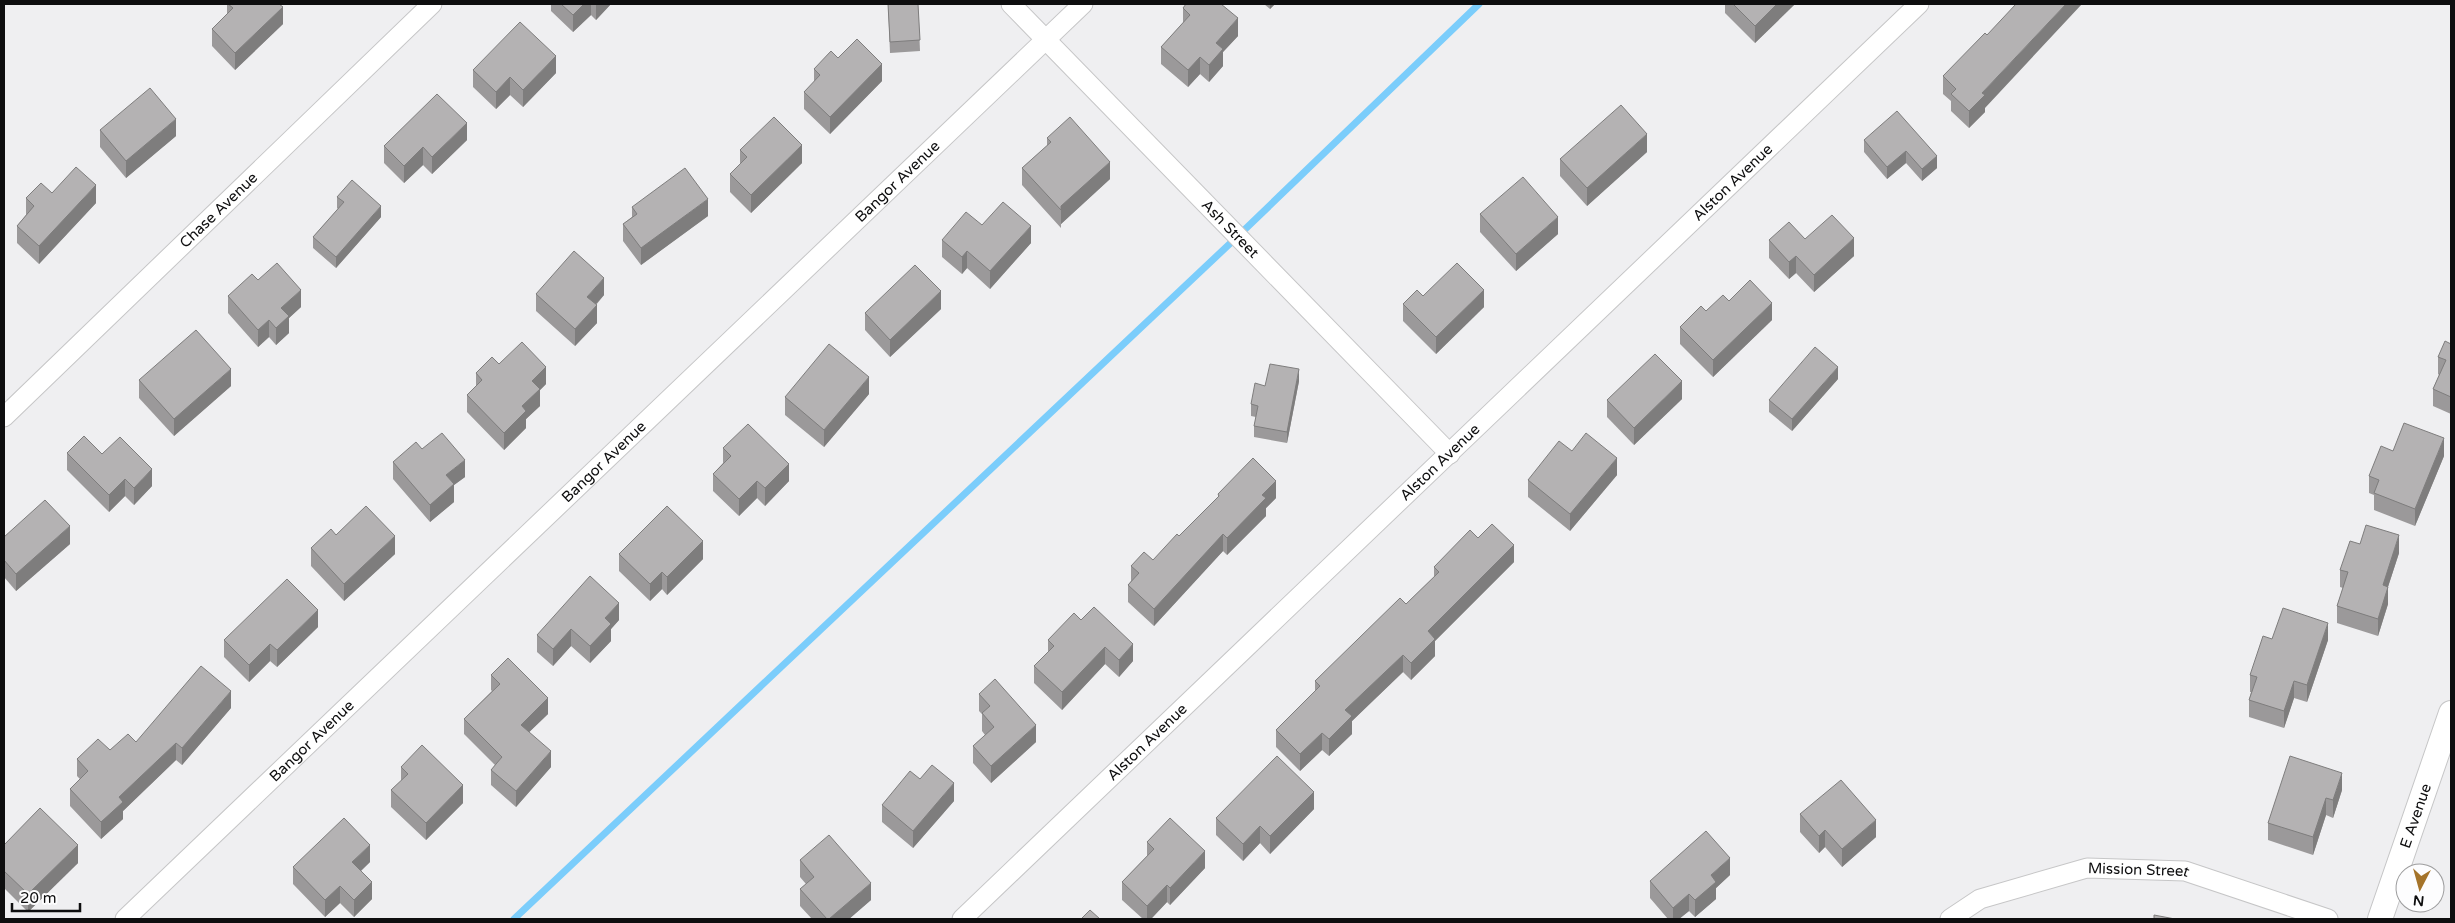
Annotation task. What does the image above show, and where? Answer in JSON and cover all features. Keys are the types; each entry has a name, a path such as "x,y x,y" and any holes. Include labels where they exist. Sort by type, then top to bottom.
{"street":[{"name":"Chase Avenue","path":"4,417 432,4"},
{"name":"Ash Street","path":"1011,4 1450,454"},
{"name":"Bangor Avenue","path":"125,919 1083,4"},
{"name":"Alston Avenue","path":"962,919 1919,4"},
{"name":"E Avenue","path":"2380,919 2451,713"},
{"name":"Mission Street","path":"1950,919 1980,900 2087,868 2185,871 2328,919"}],"building":[{"path":"228,4 279,4 283,7 235,53 212,29 233,8"},
{"path":"561,4 584,4 573,15"},
{"path":"888,4 918,4 920,40 890,42"},
{"path":"1186,4 1221,4 1238,18 1216,43 1223,49 1209,65 1200,57 1188,70 1161,47 1190,15 1183,8"},
{"path":"1733,4 1777,4 1755,26"},
{"path":"2016,4 2066,4 1982,93 1985,95 1969,111 1951,94 1956,89 1943,76 1985,33 1987,35"},
{"path":"520,22 556,56 523,90 510,77 496,92 473,70"},
{"path":"857,39 882,64 830,117 804,92 820,75 814,69 831,51 838,58"},
{"path":"150,88 176,119 126,161 100,130"},
{"path":"437,94 467,123 432,157 423,147 404,166 384,146"},
{"path":"1621,105 1647,134 1587,188 1560,159"},
{"path":"1897,111 1937,156 1922,169 1906,151 1887,167 1864,140"},
{"path":"774,117 802,145 751,195 730,174 747,157 740,150"},
{"path":"1070,117 1110,162 1061,206 1061,210 1022,168 1051,142 1047,138"},
{"path":"76,167 96,185 39,246 17,226 34,206 26,198 41,183 52,193"},
{"path":"685,168 708,199 641,248 623,224 637,214 632,207"},
{"path":"1523,177 1558,217 1516,254 1480,214"},
{"path":"352,180 381,206 336,257 313,237 344,202 337,197"},
{"path":"1003,202 1031,226 990,271 967,251 962,257 942,240 966,212 982,225"},
{"path":"1832,215 1854,238 1814,275 1796,256 1789,262 1769,240 1789,222 1805,239"},
{"path":"574,251 604,278 587,297 597,305 575,329 536,294"},
{"path":"277,263 301,290 281,308 289,316 276,328 269,320 258,330 228,296 252,274 258,280"},
{"path":"1457,263 1484,290 1436,337 1403,304 1417,290 1423,296"},
{"path":"915,265 941,291 890,340 865,313"},
{"path":"1750,280 1772,303 1713,360 1680,327 1701,306 1706,311 1723,295 1729,301"},
{"path":"196,330 231,369 174,419 139,380"},
{"path":"2445,341 2451,344 2451,397 2433,389 2446,360 2438,357"},
{"path":"522,342 546,367 532,381 540,389 522,406 526,411 504,433 467,395 482,380 476,373 492,357 499,364"},
{"path":"829,344 869,377 824,430 785,397"},
{"path":"1815,347 1838,367 1792,419 1769,400"},
{"path":"1655,354 1682,381 1634,428 1607,400"},
{"path":"1270,364 1299,369 1287,432 1254,426 1258,406 1251,404 1255,383 1265,386"},
{"path":"2404,423 2444,438 2415,509 2374,493 2379,480 2369,476 2381,446 2393,451"},
{"path":"748,424 789,464 765,488 757,481 739,499 713,474 731,456 723,448"},
{"path":"442,433 465,460 446,475 454,484 430,505 393,462 416,442 422,449"},
{"path":"1586,433 1617,458 1570,514 1528,480 1559,441 1572,451"},
{"path":"84,436 102,454 120,437 152,469 134,488 125,479 109,495 67,453"},
{"path":"1253,458 1276,481 1262,495 1266,498 1227,538 1223,534 1154,609 1128,585 1139,573 1131,566 1144,552 1153,560 1177,534 1179,536 1219,496 1218,494"},
{"path":"45,500 70,526 16,574 4,560 4,537"},
{"path":"366,506 395,536 344,584 311,548 331,529 336,535"},
{"path":"667,506 703,541 667,577 662,572 650,584 619,554"},
{"path":"1492,524 1514,545 1428,631 1435,639 1411,663 1403,655 1345,710 1352,716 1329,739 1322,733 1300,754 1276,730 1320,686 1315,681 1400,598 1406,604 1439,572 1434,567 1470,530 1478,538"},
{"path":"2366,525 2399,535 2383,585 2388,587 2378,619 2337,606 2348,572 2340,570 2350,541 2360,544"},
{"path":"590,576 619,603 605,618 611,624 590,646 571,629 553,649 537,635"},
{"path":"287,579 318,610 277,650 270,644 249,665 224,640"},
{"path":"1094,607 1133,644 1119,660 1105,647 1062,692 1034,666 1054,646 1048,640 1074,613 1081,620"},
{"path":"2283,608 2328,623 2307,685 2294,681 2284,711 2249,700 2257,677 2250,675 2263,636 2272,639"},
{"path":"508,658 548,698 521,725 551,751 516,791 491,770 502,757 464,719 500,684 491,675"},
{"path":"201,666 231,691 182,748 176,743 119,797 123,802 101,822 70,789 88,771 77,759 98,739 110,750 128,734 136,742"},
{"path":"995,679 1036,725 991,766 973,746 994,727 982,713 990,706 979,694"},
{"path":"422,745 463,785 426,823 391,790 408,774 401,767"},
{"path":"1277,756 1314,792 1270,836 1260,826 1243,844 1216,818"},
{"path":"2290,756 2342,773 2333,800 2326,798 2313,837 2268,823"},
{"path":"932,765 954,783 913,831 882,805 910,771 920,779"},
{"path":"1841,780 1876,820 1842,849 1825,830 1819,836 1800,814"},
{"path":"40,808 78,845 28,894 4,871 4,845"},
{"path":"344,818 370,845 352,862 372,882 354,900 340,886 325,900 293,867"},
{"path":"1170,818 1205,851 1170,888 1167,885 1147,906 1122,882 1154,849 1147,842"},
{"path":"1706,831 1730,858 1711,875 1716,882 1695,900 1689,894 1673,908 1650,881"},
{"path":"829,835 871,883 827,919 800,889 814,877 800,860"},
{"path":"1090,910 1100,919 1081,919"},
{"path":"2154,915 2175,919 2154,919"}],"waterway":[{"path":"514,919 1238,236 1479,4"}]}
